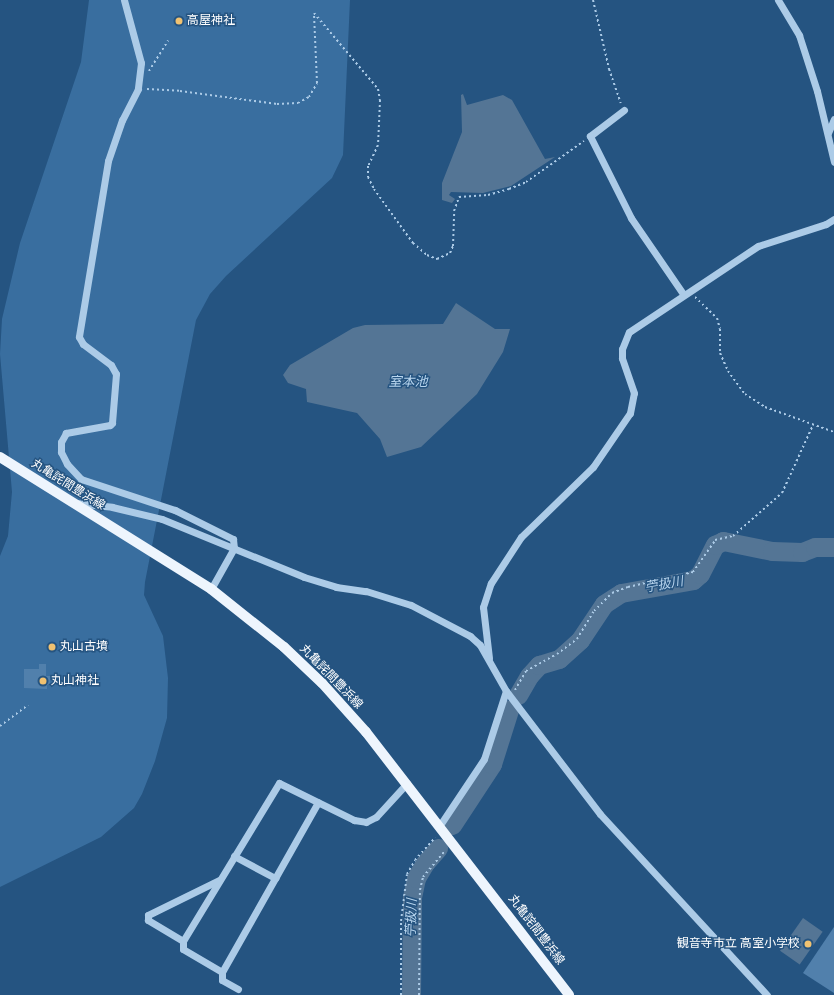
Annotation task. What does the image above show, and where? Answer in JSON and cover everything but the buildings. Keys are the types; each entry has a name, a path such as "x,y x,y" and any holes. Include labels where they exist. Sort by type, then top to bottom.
{"main road":[{"name":"丸亀詫間豊浜線","path":"0,457 69,502 211,590 284,646 322,683 407,783 566,994"}],"street":[{"path":"124,0 141,63 138,89 122,120 108,161 78,337 83,344 111,365 116,374 112,423 110,425 66,433 61,442 61,452 67,464 81,479 175,510 233,539 234,548 211,590"},
{"path":"778,0 799,35 817,91 834,162"},
{"path":"624,110 590,136 631,218 687,293"},
{"path":"827,135 834,119"},
{"path":"489,662 483,607 491,583 521,537 592,467 630,412 634,393 622,353 629,332 758,246 826,224 834,219"},
{"path":"69,502 112,507 162,519 304,577 336,587 366,591 411,605 470,636 480,645 506,691 600,814 767,995"},
{"path":"440,825 484,759 506,691"},
{"path":"222,972 183,949 183,942 279,783 354,820 366,822 376,817 407,783"},
{"path":"238,989 222,980 222,972 318,802"},
{"path":"234,856 275,878"},
{"path":"183,942 148,920 148,915 220,880"}],"path":[{"path":"593,0 609,69 624,110"},
{"path":"168,41 138,89 180,91 277,104 298,103 309,97 316,83 314,13 378,90 378,145 368,166 368,177 374,189 413,243 427,255 437,259 450,253 453,246 454,211 459,197 488,195 510,189 526,182 590,136"},
{"path":"687,293 717,318 720,329 720,353 728,371 745,394 765,407 834,432"},
{"path":"511,697 526,671 557,654 577,639 594,611 612,593 628,587 693,572 715,540 733,536 782,493 812,425"},
{"path":"0,726 28,705"},
{"path":"401,995 401,921 407,874 415,860 436,837"},
{"path":"419,995 420,890 423,877 446,850"}],"shaded area":[{"path":"89,0 350,0 343,155 332,178 226,276 210,294 196,320 145,582 144,595 163,636 168,678 167,718 155,761 142,794 134,808 101,837 0,887 0,556 8,536 12,492 0,354 2,319 20,243 81,62"}],"water":[{"path":"463,94 467,105 503,95 512,100 545,159 555,157 511,186 483,193 451,192 449,195 455,199 452,203 442,200 442,183 462,132 461,95"},
{"name":"室本池","path":"456,303 495,329 510,329 503,352 477,394 421,447 387,457 380,439 357,413 307,402 306,389 288,383 283,375 290,365 353,328 365,325 443,324"},
{"path":"803,918 823,932 800,965 780,951"}],"waterway":[{"name":"苧扱川","path":"518,695 529,676 539,665 559,659 580,640 604,604 621,593 693,580 700,574 715,545 723,541 772,551 802,552 815,547 834,547"},
{"name":"苧扱川","path":"452,825 492,764 509,710"},
{"name":"苧扱川","path":"411,995 412,897 416,878 425,863 438,848"}],"place":[{"name":"高屋神社","path":"179,21"},
{"name":"丸山古墳","path":"52,647"},
{"name":"丸山神社","path":"43,681"},
{"name":"観音寺市立 高室小学校","path":"808,944"}]}
